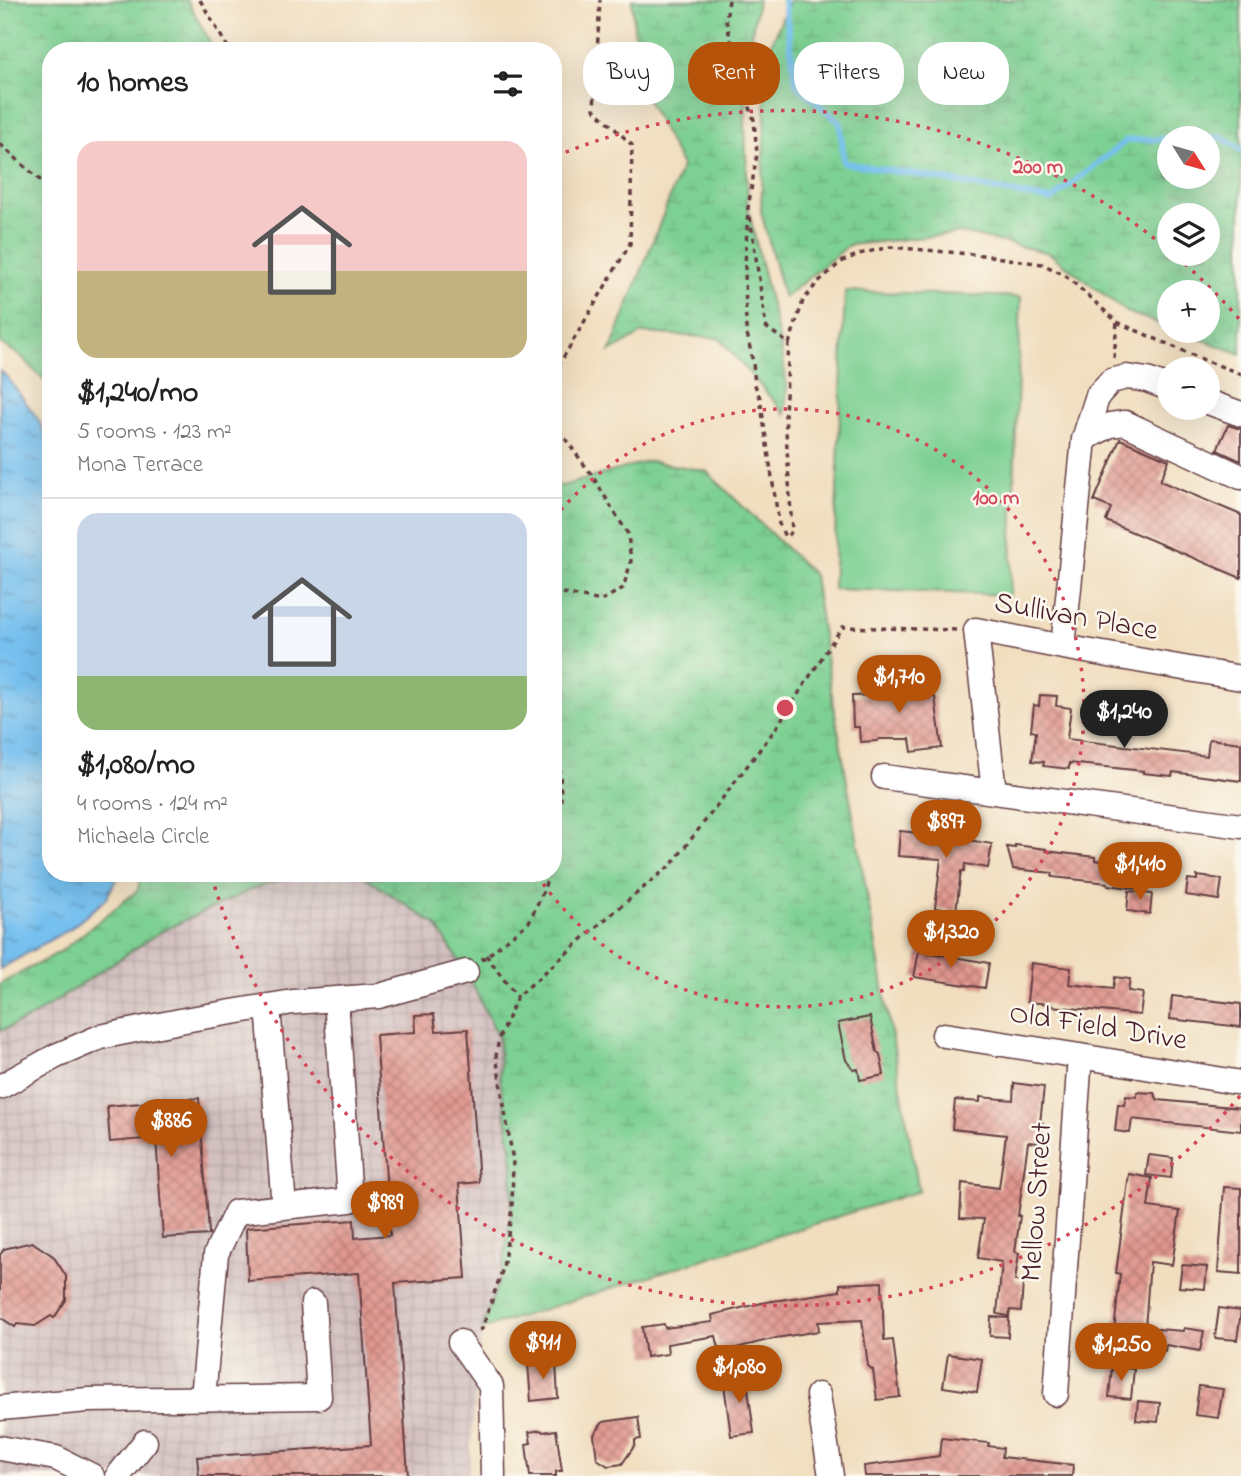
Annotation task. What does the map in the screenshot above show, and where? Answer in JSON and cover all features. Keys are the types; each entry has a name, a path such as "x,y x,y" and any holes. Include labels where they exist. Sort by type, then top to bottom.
{"street":[{"path":"1063,647 1084,439 1098,395 1111,381 1127,377 1157,384"},
{"path":"1220,406 1241,414"},
{"path":"1084,439 1110,425 1125,423 1241,477"},
{"name":"Sullivan Place","path":"994,792 975,630 1241,678"},
{"path":"884,777 1241,826"},
{"path":"0,1087 56,1056 100,1037 293,1002 379,996 466,972"},
{"path":"203,1398 216,1254 236,1212 350,1200 336,999"},
{"path":"268,1006 284,1207"},
{"name":"Old Field Drive","path":"944,1035 1241,1083"},
{"name":"Mellow Street","path":"1056,1394 1080,1056"},
{"path":"0,1408 88,1400 319,1397 313,1303"},
{"path":"460,1342 491,1385 493,1476"},
{"path":"818,1395 831,1476"},
{"path":"118,1476 145,1442"},
{"path":"0,1448 53,1467 92,1476"}],"path":[{"path":"200,0 225,42"},
{"path":"562,360 630,244 632,145 593,109 600,0"},
{"path":"729,0 726,20 754,120 757,154 748,208 746,328 755,385 760,398 779,524 785,537 792,532 785,414 789,345 803,301 817,283 841,262 859,254 890,247 982,255 1042,264 1065,275 1117,322 1241,374"},
{"path":"0,144 42,182"},
{"path":"748,208 766,327 789,345"},
{"path":"1111,381 1117,322"},
{"path":"562,434 591,474 628,534 631,562 623,588 601,601 562,593"},
{"path":"460,1342 481,1328 503,1268 512,1208 513,1161 496,1056 499,1038 517,997 672,864 774,731 842,627 975,630"},
{"path":"466,972 529,922 546,882"},
{"path":"486,955 517,997"}],"shaded area":[{"path":"274,882 372,882 436,925 466,972 499,1038 500,1079 513,1161 512,1208 503,1268 482,1329 468,1476 0,1476 0,1031 30,1018 162,931"}],"green space":[{"path":"0,0 187,0 210,42 42,42 42,378 22,357 0,343"},
{"path":"632,0 758,0 751,42 688,42 688,105 746,105 748,208 781,347 787,386 785,414 719,338 643,333 610,352 682,166 650,105 674,105 674,42 635,42"},
{"path":"790,0 1241,0 1241,354 1211,343 1220,343 1220,280 1157,280 1157,323 1127,312 1049,253 962,233 849,245 784,298 761,212 765,105 780,105 780,42 772,42"},
{"path":"845,291 1021,297 1010,595 833,589"},
{"path":"649,461 706,471 814,575 831,690 919,1191 482,1329 503,1268 512,1208 513,1161 500,1079 499,1038 466,972 436,925 372,882 562,882 562,486"},
{"path":"139,882 274,882 162,931 30,1018 0,1031 0,984 60,952 138,890"}],"water":[{"path":"0,371 38,419 42,428 42,882 114,882 106,899 71,928 0,969"}],"building":[{"path":"1228,425 1241,429 1241,461 1217,450"},
{"path":"1120,439 1169,460 1160,481 1241,515 1241,578 1106,521 1111,508 1094,501"},
{"path":"907,678 924,678 927,698 935,697 942,748 912,752 910,739 860,742 859,727 853,727 852,696 883,695 881,684"},
{"path":"1040,695 1057,696 1056,706 1071,708 1067,739 1207,756 1209,739 1241,743 1241,781 1173,772 1172,776 1143,773 1069,763 1069,769 1043,766 1044,762 1032,761 1036,732 1031,731 1034,705 1039,706"},
{"path":"900,831 992,844 988,868 965,864 964,872 961,871 956,911 935,908 941,859 898,856"},
{"path":"1015,845 1140,866 1138,889 1052,877 1053,873 1013,869 1007,847 1015,848"},
{"path":"1197,876 1222,879 1219,900 1186,895 1188,879 1197,880"},
{"path":"1129,891 1152,894 1150,914 1127,911"},
{"path":"919,951 989,963 985,988 914,977"},
{"path":"1031,963 1071,968 1069,984 1113,989 1115,977 1130,979 1128,991 1143,993 1140,1015 1027,1002"},
{"path":"1172,996 1241,1004 1241,1027 1170,1019"},
{"path":"434,1014 436,1031 468,1029 479,1182 459,1184 466,1278 395,1283 408,1476 199,1476 197,1457 371,1445 359,1273 248,1281 246,1228 354,1220 355,1238 390,1235 376,1035 416,1032 415,1015"},
{"path":"870,1017 884,1075 860,1080 858,1069 854,1070 846,1060 838,1023"},
{"path":"1014,1083 1044,1087 1040,1143 1028,1142 1018,1216 1015,1252 1019,1253 1015,1281 1023,1282 1021,1311 1010,1310 1009,1316 997,1314 1002,1262 978,1258 984,1219 960,1218 962,1183 999,1188 1006,1135 952,1129 955,1100 980,1102 980,1097 1013,1100"},
{"path":"1137,1092 1154,1093 1158,1100 1241,1108 1241,1131 1132,1119 1130,1133 1115,1131 1118,1104 1124,1105 1126,1096 1137,1097"},
{"path":"199,1098 209,1235 163,1238 156,1138 110,1142 107,1106"},
{"path":"1149,1155 1173,1158 1171,1178 1146,1175"},
{"path":"1129,1174 1152,1178 1148,1207 1180,1211 1172,1265 1150,1262 1145,1328 1204,1331 1200,1351 1166,1345 1165,1351 1145,1350 1146,1342 1126,1338 1127,1333 1114,1332 1120,1274 1116,1273"},
{"path":"1224,1187 1241,1188 1241,1274 1218,1272"},
{"path":"32,1242 53,1256 66,1276 66,1300 54,1318 51,1316 35,1326 17,1324 15,1327 0,1317 0,1255 4,1249"},
{"path":"1182,1265 1207,1267 1205,1289 1179,1287"},
{"path":"882,1282 884,1341 893,1340 900,1397 877,1400 873,1370 868,1366 862,1320 818,1322 819,1331 720,1352 716,1336 667,1344 668,1354 646,1357 642,1327 664,1324 665,1328 713,1322 712,1315 766,1302 840,1291 840,1284"},
{"path":"1219,1308 1241,1311 1237,1340 1215,1338"},
{"path":"991,1317 1009,1318 1008,1337 990,1336"},
{"path":"948,1354 982,1359 977,1392 943,1387"},
{"path":"556,1362 558,1398 531,1401 528,1364"},
{"path":"1112,1367 1134,1369 1131,1399 1109,1397"},
{"path":"746,1374 754,1433 731,1436 723,1377"},
{"path":"1199,1386 1223,1389 1218,1418 1195,1415"},
{"path":"1138,1401 1160,1403 1158,1422 1136,1420"},
{"path":"638,1417 641,1439 635,1440 635,1445 622,1464 608,1466 597,1459 594,1435 603,1422"},
{"path":"556,1430 562,1471 556,1471 556,1476 530,1476 526,1444 531,1443 529,1432"},
{"path":"941,1438 989,1443 988,1446 1003,1448 1002,1457 1073,1465 1072,1476 865,1476 864,1466 939,1456"}],"waterway":[{"path":"784,0 796,84 840,123 844,163 1051,200 1127,140 1157,139"},
{"path":"1220,137 1241,150"}]}
